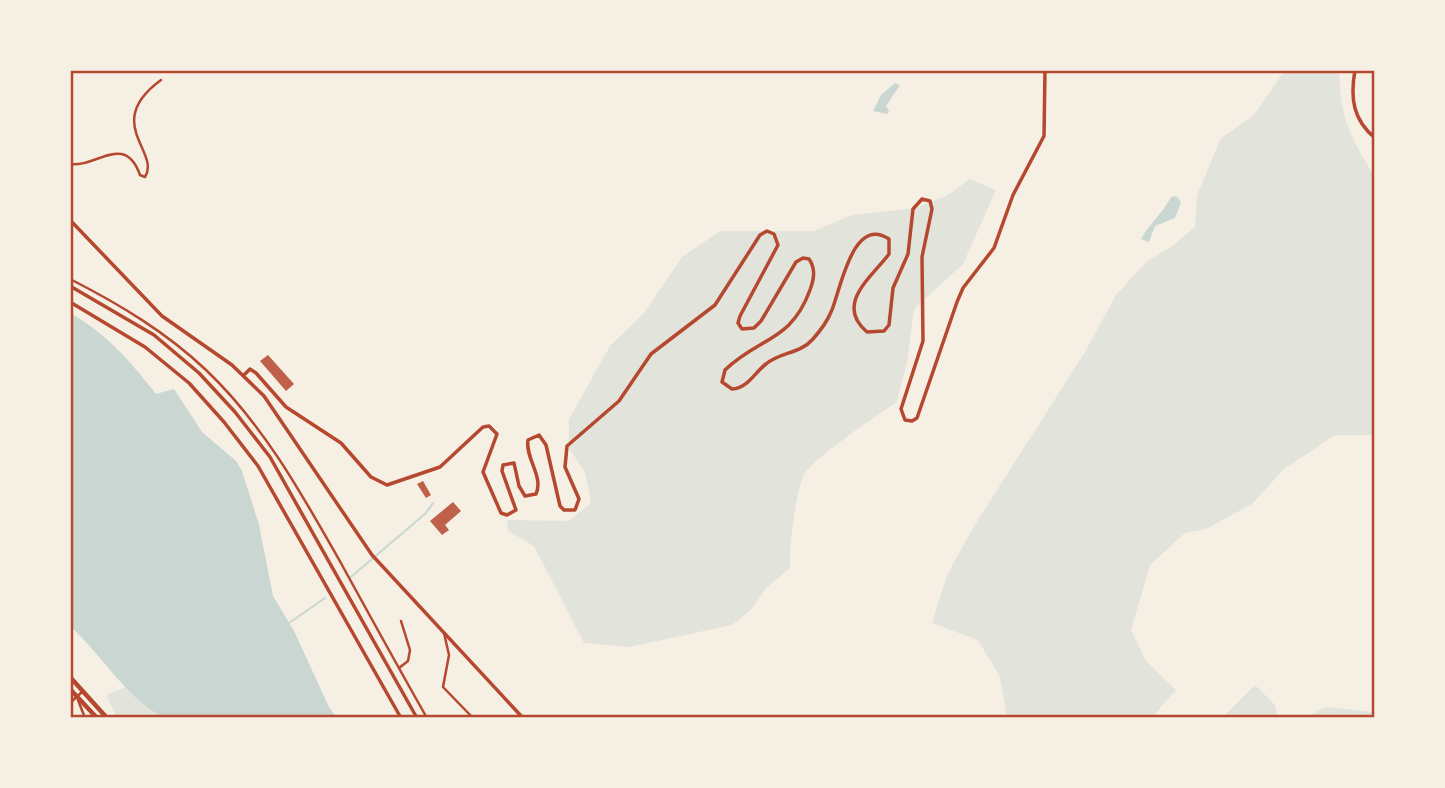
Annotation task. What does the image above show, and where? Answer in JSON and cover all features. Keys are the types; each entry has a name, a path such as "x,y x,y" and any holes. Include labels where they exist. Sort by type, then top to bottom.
{"highway":[{"path":"70,677 107,718"},
{"path":"70,689 97,718"}],"street":[{"path":"244,375 250,369 256,373 286,407 341,443 371,477 387,485 440,467 483,428 489,426 497,434 483,472 501,513 507,516 516,510 502,471 503,466 514,463 521,492 525,496 536,494 538,483 527,447 528,440 539,435 546,444 559,506 564,510 575,510 579,499 565,467 567,446 619,401 651,354 715,305 760,235 767,231 774,234 778,245 740,316 738,323 741,329 754,328 761,321 796,262 803,258 809,259 814,266 814,275 802,308 788,328 725,370 722,382 732,390 746,384 771,360 799,351 816,336 831,313 849,258 856,248 873,234 881,234 888,240 889,254 861,287 853,307 856,319 867,332 884,331 889,325 893,288 908,254 913,209 922,199 930,201 932,209 922,257 923,341 901,409 905,420 912,421 917,418 960,295 994,248 1013,195 1044,136 1045,70"},
{"path":"1355,70 1352,92 1355,114 1363,128 1375,138"},
{"path":"70,164 87,163 111,152 117,153 130,159 136,165 139,175 145,177 148,166 133,124 143,93 161,80"},
{"path":"70,220 162,317 244,375 281,418 372,555 523,718"},
{"path":"70,279 110,299 160,332 207,370 243,411 279,457 427,718"},
{"path":"70,286 153,335 199,373 235,412 270,457 417,718"},
{"path":"70,302 145,347 189,383 224,422 258,466 401,718"},
{"path":"399,668 408,662 410,650 401,621"},
{"path":"444,632 449,655 443,688 473,718"},
{"path":"70,703 83,691"},
{"path":"77,697 85,718"}],"shaded area":[{"path":"1285,70 1339,70 1344,115 1359,150 1375,177 1375,435 1335,435 1284,469 1252,504 1206,529 1185,533 1150,565 1131,630 1146,661 1176,690 1152,717 1007,718 1000,677 978,640 932,623 947,575 976,523 1085,352 1116,295 1147,261 1171,247 1195,227 1197,195 1221,138 1254,115"},
{"path":"895,83 900,85 886,106 889,111 887,114 873,111 881,95"},
{"path":"970,179 996,190 963,264 914,309 907,362 897,402 831,449 803,477 793,522 790,568 766,588 752,609 732,625 629,647 584,643 534,546 508,531 507,520 569,521 591,503 585,472 569,448 569,419 610,346 644,313 682,257 720,231 814,231 852,215 916,208 946,196"},
{"path":"1176,196 1181,202 1175,218 1155,226 1149,242 1141,239 1171,197"},
{"path":"70,313 117,349 156,394 174,389 202,432 236,461 242,471 259,525 273,596 294,631 329,707 337,718 215,720 161,716 125,687 70,626"},
{"path":"1255,685 1275,705 1278,718 1222,718"},
{"path":"127,687 164,718 117,718 106,695"},
{"path":"1326,707 1375,712 1375,718 1304,718"}],"building":[{"path":"268,355 294,384 286,391 260,361"},
{"path":"423,481 431,495 426,498 417,484"},
{"path":"453,502 461,511 445,525 449,530 442,535 430,521"}],"waterway":[{"path":"351,577 426,513 433,503"},
{"path":"289,623 325,598"}]}
